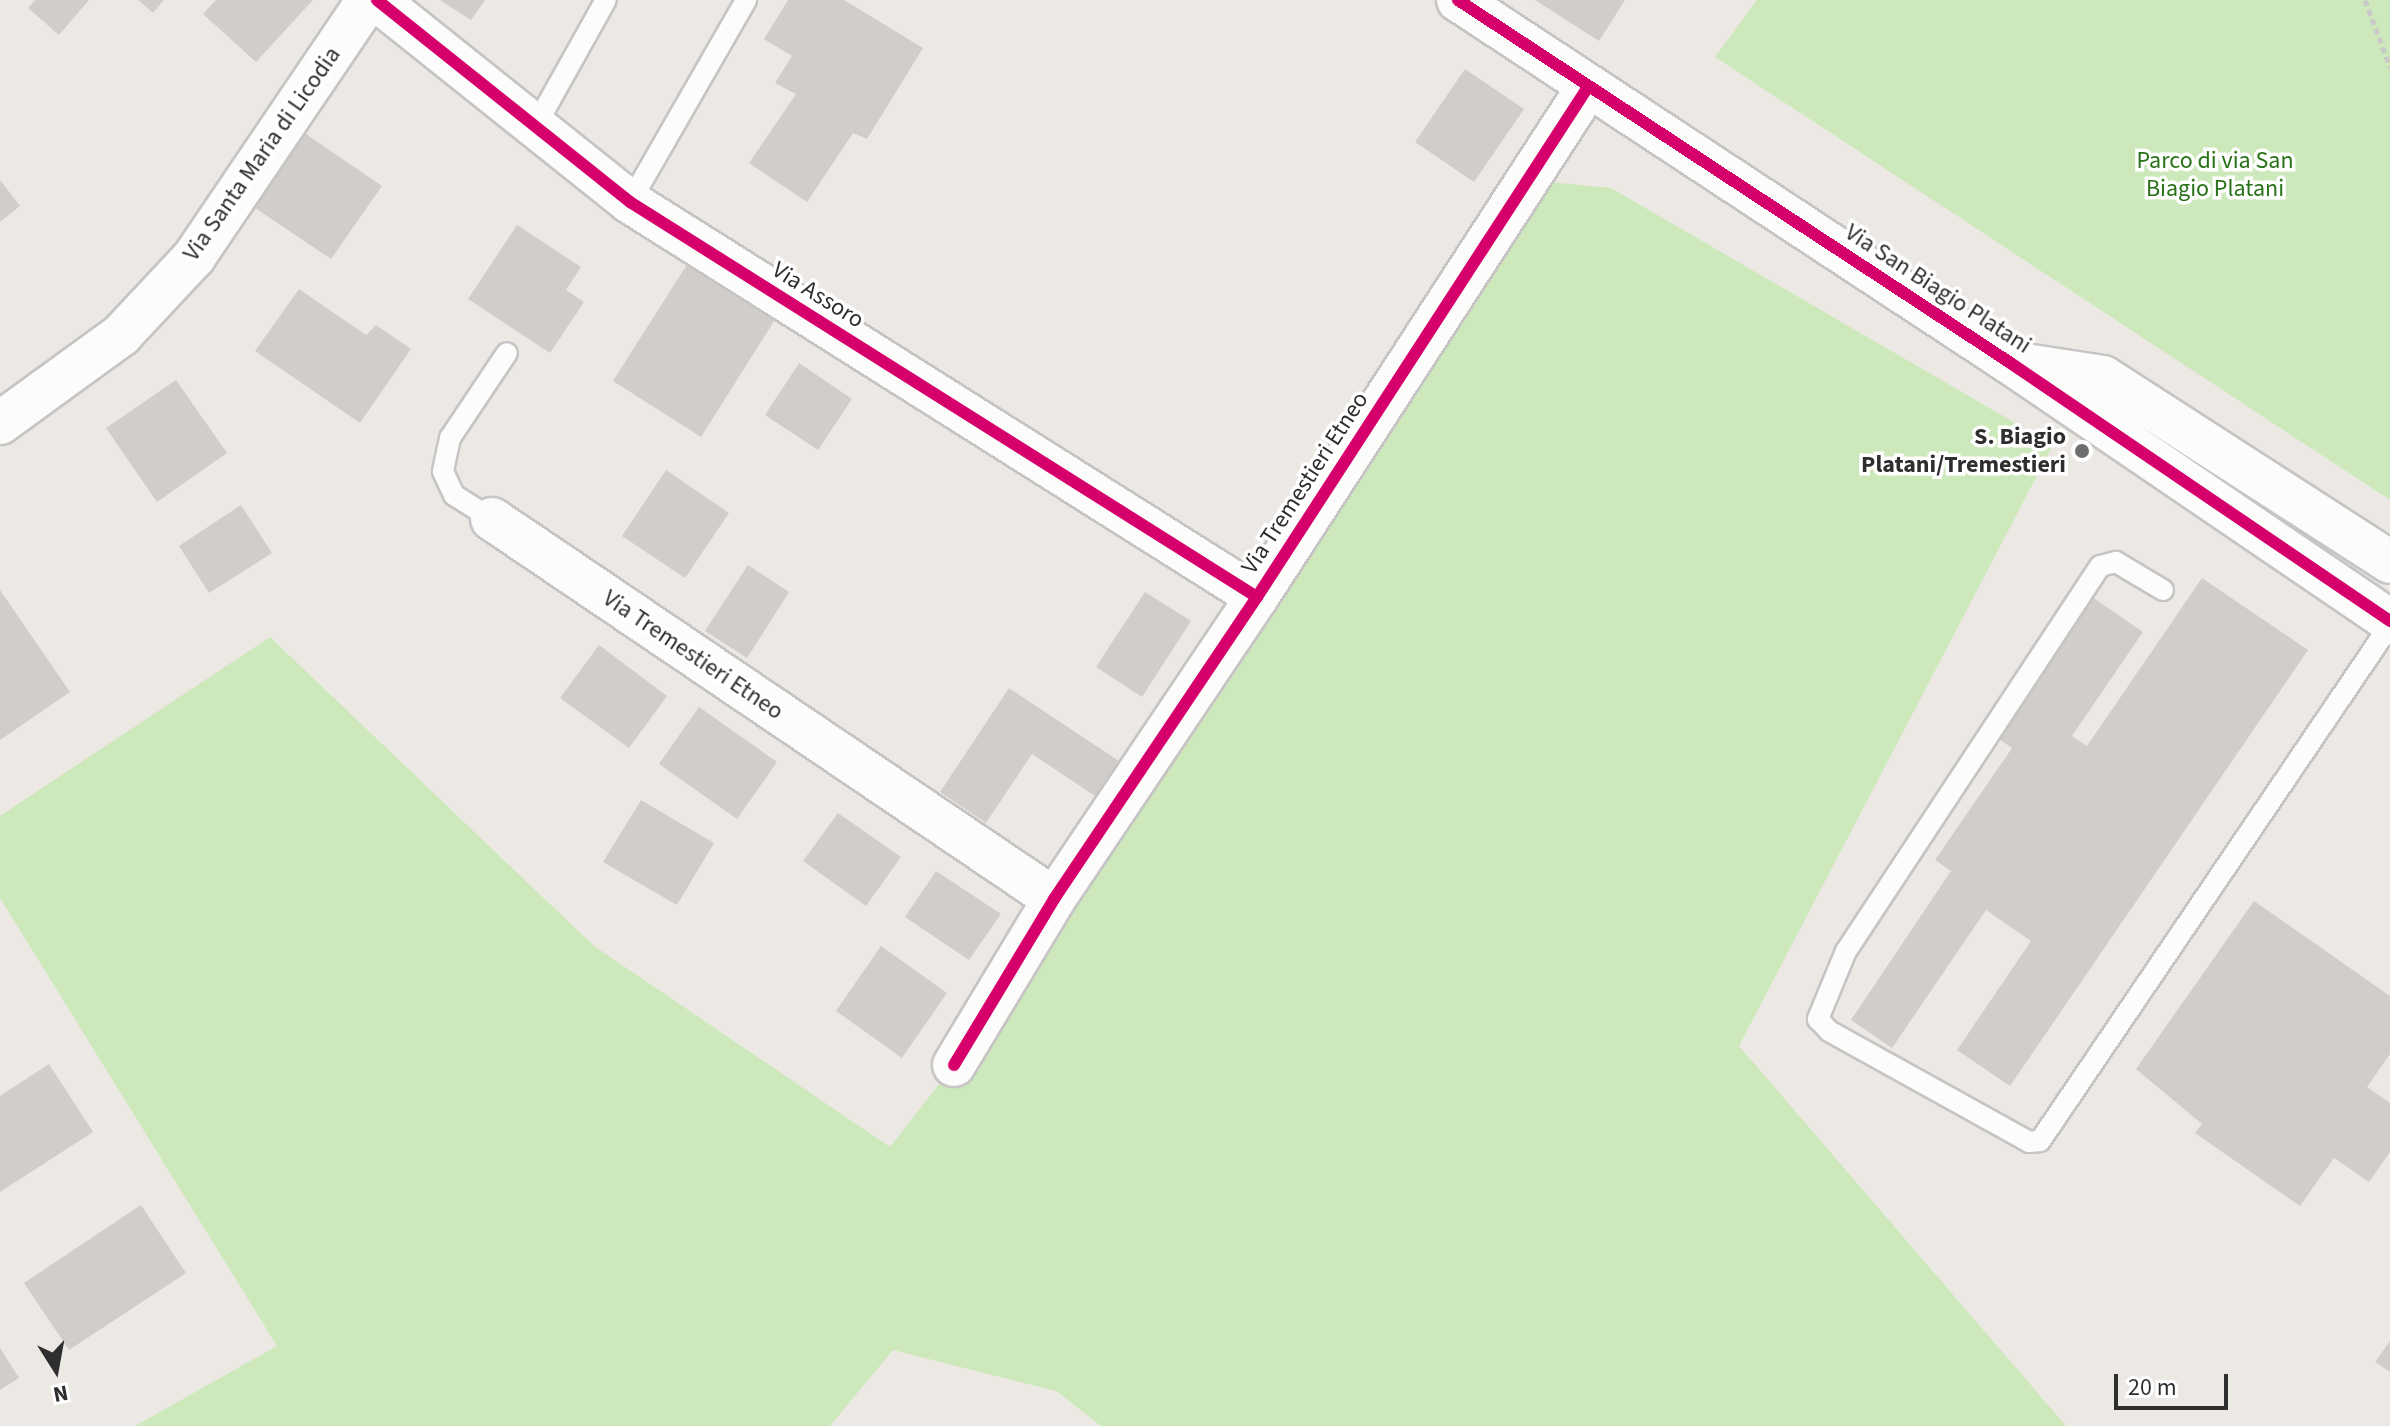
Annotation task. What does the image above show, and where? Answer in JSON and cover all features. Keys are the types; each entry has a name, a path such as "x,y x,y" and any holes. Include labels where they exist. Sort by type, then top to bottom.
{"street":[{"name":"Via Santa Maria di Licodia","path":"6,407 121,335 194,257 368,0"},
{"name":"Via Assoro","path":"377,0 630,202 1257,597"},
{"name":"Via San Biagio Platani","path":"1458,0 2009,362 2390,623"},
{"name":"Via Tremestieri Etneo","path":"954,1065 1054,899 1257,597 1588,87"},
{"name":"Via San Biagio Platani","path":"2009,362 2103,377 2390,562"},
{"name":"Via Tremestieri Etneo","path":"492,519 1054,899"}],"lane":[{"path":"536,125 606,0"},
{"path":"630,202 746,0"},
{"path":"492,519 454,495 443,471 450,438 507,353"},
{"path":"2163,590 2116,562 2100,566 1846,951 1818,1019 1829,1031 2029,1142 2040,1141 2390,623"}],"path":[{"path":"2365,0 2390,67"}],"green space":[{"name":"Parco di via San Biagio Platani","path":"1757,0 2390,0 2390,500 1715,57"},
{"path":"1528,180 1611,188 2053,445 1739,1046 2066,1426 1101,1426 1056,1391 893,1350 830,1426 135,1426 277,1346 0,898 0,816 270,637 594,946 890,1147 954,1065"}],"building":[{"path":"35,0 89,0 59,35 28,8"},
{"path":"138,0 164,0 153,13"},
{"path":"216,0 313,0 256,62 203,14"},
{"path":"440,0 485,0 471,20"},
{"path":"788,0 844,0 923,48 867,139 853,133 807,202 749,163 796,94 775,83 792,56 764,39"},
{"path":"1535,0 1625,0 1599,41"},
{"path":"1465,69 1524,109 1474,182 1415,142"},
{"path":"303,132 382,186 331,259 252,206"},
{"path":"0,180 20,206 0,222"},
{"path":"517,225 581,267 566,290 584,302 550,353 468,299"},
{"path":"688,263 776,318 701,437 613,381"},
{"path":"299,289 366,335 376,325 411,349 360,423 255,351"},
{"path":"799,363 852,399 818,450 765,415"},
{"path":"176,380 227,453 157,502 106,428"},
{"path":"666,470 729,513 685,578 622,536"},
{"path":"241,505 272,553 209,593 179,546"},
{"path":"748,565 789,592 747,658 705,631"},
{"path":"2202,578 2308,650 2010,1086 1957,1050 2031,941 1986,910 1892,1048 1851,1020 1951,871 1935,860 2012,748 1996,737 2092,597 2143,632 2072,736 2087,746"},
{"path":"0,590 70,692 0,740"},
{"path":"1145,592 1191,621 1142,697 1096,667"},
{"path":"599,645 667,696 629,748 560,698"},
{"path":"1009,688 1125,765 1101,800 1032,754 986,823 940,792"},
{"path":"699,707 777,762 737,819 659,764"},
{"path":"641,800 714,843 677,905 603,862"},
{"path":"838,813 901,857 866,906 803,861"},
{"path":"936,871 1001,914 969,960 905,917"},
{"path":"2254,901 2390,996 2390,1054 2367,1087 2390,1103 2390,1152 2369,1182 2334,1158 2300,1206 2195,1133 2202,1124 2136,1069"},
{"path":"881,946 947,993 902,1058 836,1011"},
{"path":"49,1064 93,1132 0,1192 0,1096"},
{"path":"141,1205 186,1273 69,1350 24,1283"},
{"path":"2390,1341 2390,1372 2375,1362"},
{"path":"0,1348 19,1378 0,1390"}],"cycle path":[{"path":"377,0 630,202 1257,597"},
{"path":"1458,0 2009,362 2390,621"},
{"path":"954,1065 1054,899 1257,597 1588,87"}],"place":[{"name":"S. Biagio Platani/Tremestieri","path":"2082,451"}]}
